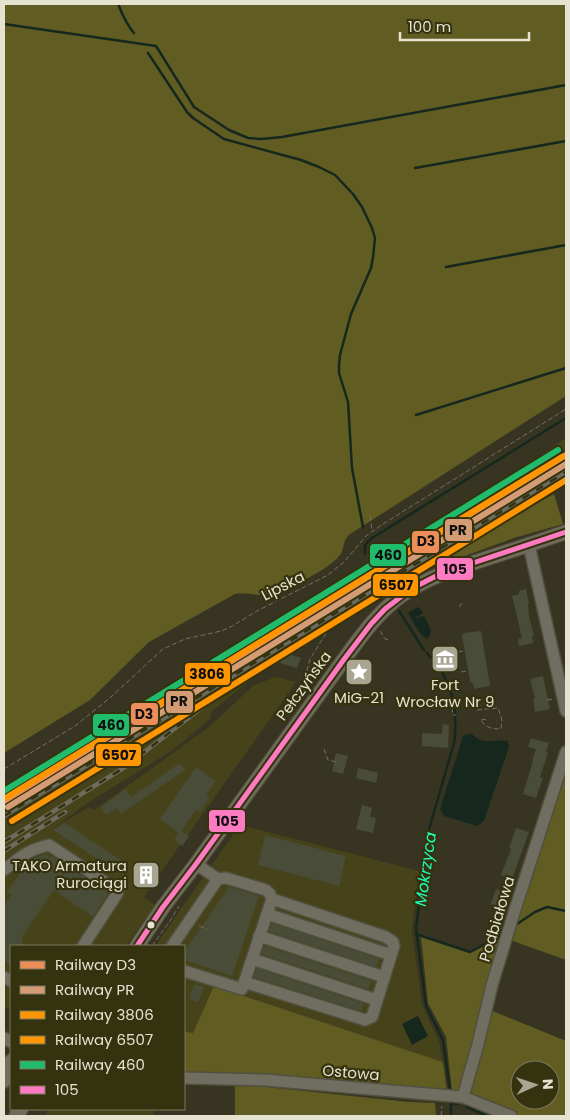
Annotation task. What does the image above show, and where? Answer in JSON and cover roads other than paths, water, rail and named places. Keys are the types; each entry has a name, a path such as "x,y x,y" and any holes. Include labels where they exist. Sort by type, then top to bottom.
{"main road":[{"name":"Pełczyńska","path":"138,945 350,651 385,609 402,595 426,580 566,532"}],"street":[{"path":"529,545 566,711"},
{"name":"Podbiałowa","path":"463,1097 492,985 566,752"},
{"path":"4,870 35,848 49,845 118,891 84,945"},
{"path":"185,971 242,989 272,899 266,890 226,878 218,879 196,864"},
{"path":"173,945 218,879"},
{"path":"244,982 365,1020 372,1017 394,946 393,942 386,937 272,899"},
{"path":"267,914 391,955"},
{"path":"259,936 384,977"},
{"path":"252,959 377,1000"},
{"name":"Ostowa","path":"185,1078 265,1080 463,1097 511,1116"}],"waterway":[{"path":"118,4 126,23 134,33"},
{"path":"4,24 156,46 194,107 229,130 248,138 282,137 566,85"},
{"path":"148,53 187,112 193,118 224,139 301,160 335,175 353,194 362,207 372,228 375,238 371,268 351,314 339,365 339,373 348,402 352,468 363,527"},
{"path":"415,168 566,141"},
{"path":"446,267 566,245"},
{"path":"416,415 566,368"},
{"path":"365,554 365,545 372,538 566,418"},
{"name":"Mokrzyca","path":"399,611 424,650"},
{"name":"Mokrzyca","path":"427,653 441,670 450,688 454,704 455,728 454,743 428,833 416,928 426,1006 443,1040 450,1090"},
{"path":"514,926 535,912 547,907 566,911"},
{"path":"416,934 470,952 502,935"},
{"name":"Mokrzyca","path":"451,1101 451,1116"},
{"name":"Mokrzyca","path":"451,1103 458,1104"},
{"path":"467,1107 487,1116"}],"railway":[{"path":"4,816 566,472"},
{"path":"147,704 224,658"},
{"path":"4,842 125,767 240,678"},
{"path":"4,851 65,812"}],"rail line":[{"name":"460","path":"4,791 558,450"},
{"name":"D3","path":"4,801 566,455"},
{"name":"3806","path":"4,799 562,457"},
{"name":"PR","path":"8,807 566,464"},
{"name":"6507","path":"12,821 566,480"}],"place":[{"name":"Fort Wrocław Nr 9","path":"445,659"},
{"name":"MiG-21","path":"359,672"},
{"name":"TAKO Armatura Rurociągi","path":"146,875"}]}
